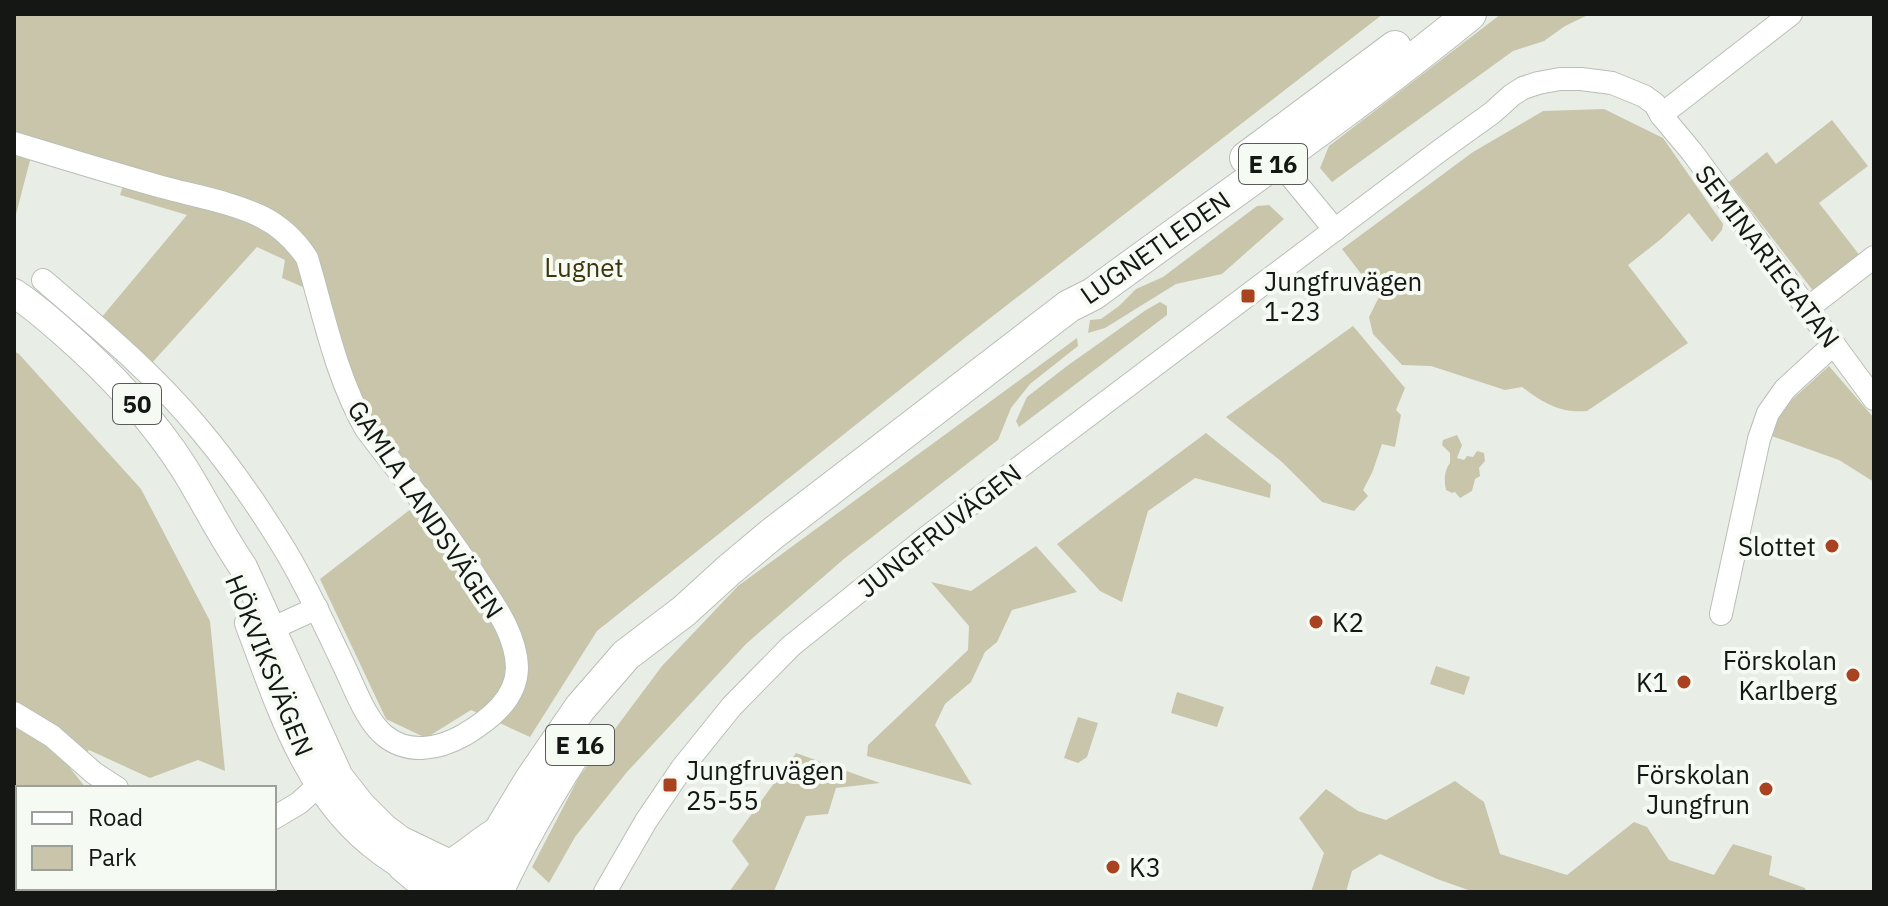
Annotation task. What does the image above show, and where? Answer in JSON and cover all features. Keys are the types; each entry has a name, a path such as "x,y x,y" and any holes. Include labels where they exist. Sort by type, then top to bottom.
{"highway":[{"name":"LUGNETLEDEN","path":"1271,152 1441,14"},
{"name":"LUGNETLEDEN","path":"471,886 519,797 558,738 626,655 684,611 772,534 1069,306 1096,278 1211,184 1271,152 1426,50 1470,14"},
{"name":"LUGNETLEDEN","path":"471,886 528,830 584,739 684,611"},
{"name":"50","path":"404,866 416,876 471,886"}],"main road":[{"name":"HÖKVIKSVÄGEN","path":"14,293 28,301 94,359 140,407 182,465 217,523 226,543 231,574 262,632 286,723 328,779 358,832 404,866"},
{"name":"HÖKVIKSVÄGEN","path":"328,779 400,840 471,886"}],"street":[{"path":"1661,115 1791,14"},
{"name":"JUNGFRUVÄGEN","path":"605,892 646,821 682,768 732,706 791,646 927,537 1492,113 1542,96 1571,91 1636,102 1661,115"},
{"name":"SEMINARIEGATAN","path":"1661,115 1692,152 1874,399"},
{"name":"GAMLA LANDSVÄGEN","path":"14,143 223,203 261,217 283,229 296,242 307,258 346,390 357,413 459,550 504,621 515,651 517,668 511,693 499,710 461,737 427,748 413,749 397,744 376,728 286,551 240,482 178,404 43,280"},
{"path":"1271,152 1335,230"},
{"path":"1808,308 1874,257"},
{"path":"1721,614 1759,439 1768,413 1785,389 1834,344"},
{"path":"262,632 317,608"},
{"path":"14,713 52,736 114,786"},
{"name":"HÖKVIKSVÄGEN","path":"276,817 328,779"}],"green space":[{"name":"Lugnet","path":"14,14 1383,14 971,333 597,631 530,737 471,710 426,738 386,719 320,579 429,495 364,408 326,297 282,278 285,260 257,247 150,365 101,318 187,215 120,195 127,174 34,145 14,222"},
{"path":"1501,14 1590,14 1544,41 1513,51 1332,182 1320,168 1329,146"},
{"path":"1604,109 1663,138 1723,224 1712,242 1689,213 1628,265 1688,343 1587,411 1552,406 1522,387 1505,390 1431,366 1402,365 1373,334 1369,317 1379,297 1342,249 1473,152 1543,111"},
{"path":"1832,120 1868,166 1819,203 1861,257 1814,292 1729,182 1767,152 1776,164"},
{"path":"1269,205 1284,219 1222,274 1176,284 1105,328 1088,333 1090,320 1101,319 1136,289 1163,277 1257,206"},
{"path":"1160,302 1167,306 1167,315 1019,427 1016,421 1027,397"},
{"path":"1353,326 1405,388 1396,410 1401,415 1395,447 1382,444 1363,490 1368,496 1354,511 1322,502 1282,462 1226,417"},
{"path":"1077,338 1078,346 1030,384 1011,408 998,440 845,558 746,644 627,772 575,837 549,883 532,867 579,777 662,666 738,586"},
{"path":"14,351 141,489 210,621 225,771 198,760 150,778 89,750 70,768 84,786 16,786 16,890 236,892 14,892"},
{"path":"1829,366 1874,418 1874,482 1839,460 1766,434 1785,406"},
{"path":"1206,433 1271,485 1270,498 1195,478 1148,511 1122,602 1100,591 1057,544"},
{"path":"1457,435 1462,445 1457,458 1464,460 1467,456 1473,457 1477,451 1484,453 1485,461 1479,468 1480,476 1475,479 1472,491 1460,498 1455,492 1446,490 1445,476 1450,453 1442,445 1443,440"},
{"path":"1036,546 1077,592 1012,610 997,642 985,652 971,682 945,704 935,725 972,785 867,756 868,745 968,650 969,626 931,582 971,591"},
{"path":"1436,666 1470,677 1464,695 1430,684"},
{"path":"1177,692 1224,707 1217,727 1171,713"},
{"path":"1078,717 1098,723 1087,757 1078,763 1064,758"},
{"path":"796,753 880,783 836,788 828,814 806,816 774,891 729,892 749,864 732,841"},
{"path":"1455,781 1484,802 1500,854 1567,875 1634,822 1647,827 1669,860 1714,875 1733,844 1772,856 1769,875 1805,888 1806,892 1474,892 1380,854 1352,871 1346,892 1311,892 1324,853 1299,818 1326,789 1358,811 1386,820"}],"place":[{"name":"Jungfruvägen 1-23","path":"1248,296"},
{"name":"Slottet","path":"1832,546"},
{"name":"K2","path":"1316,622"},
{"name":"Förskolan Karlberg","path":"1853,675"},
{"name":"K1","path":"1684,682"},
{"name":"Jungfruvägen 25-55","path":"670,785"},
{"name":"Förskolan Jungfrun","path":"1766,789"},
{"name":"K3","path":"1113,867"}]}
